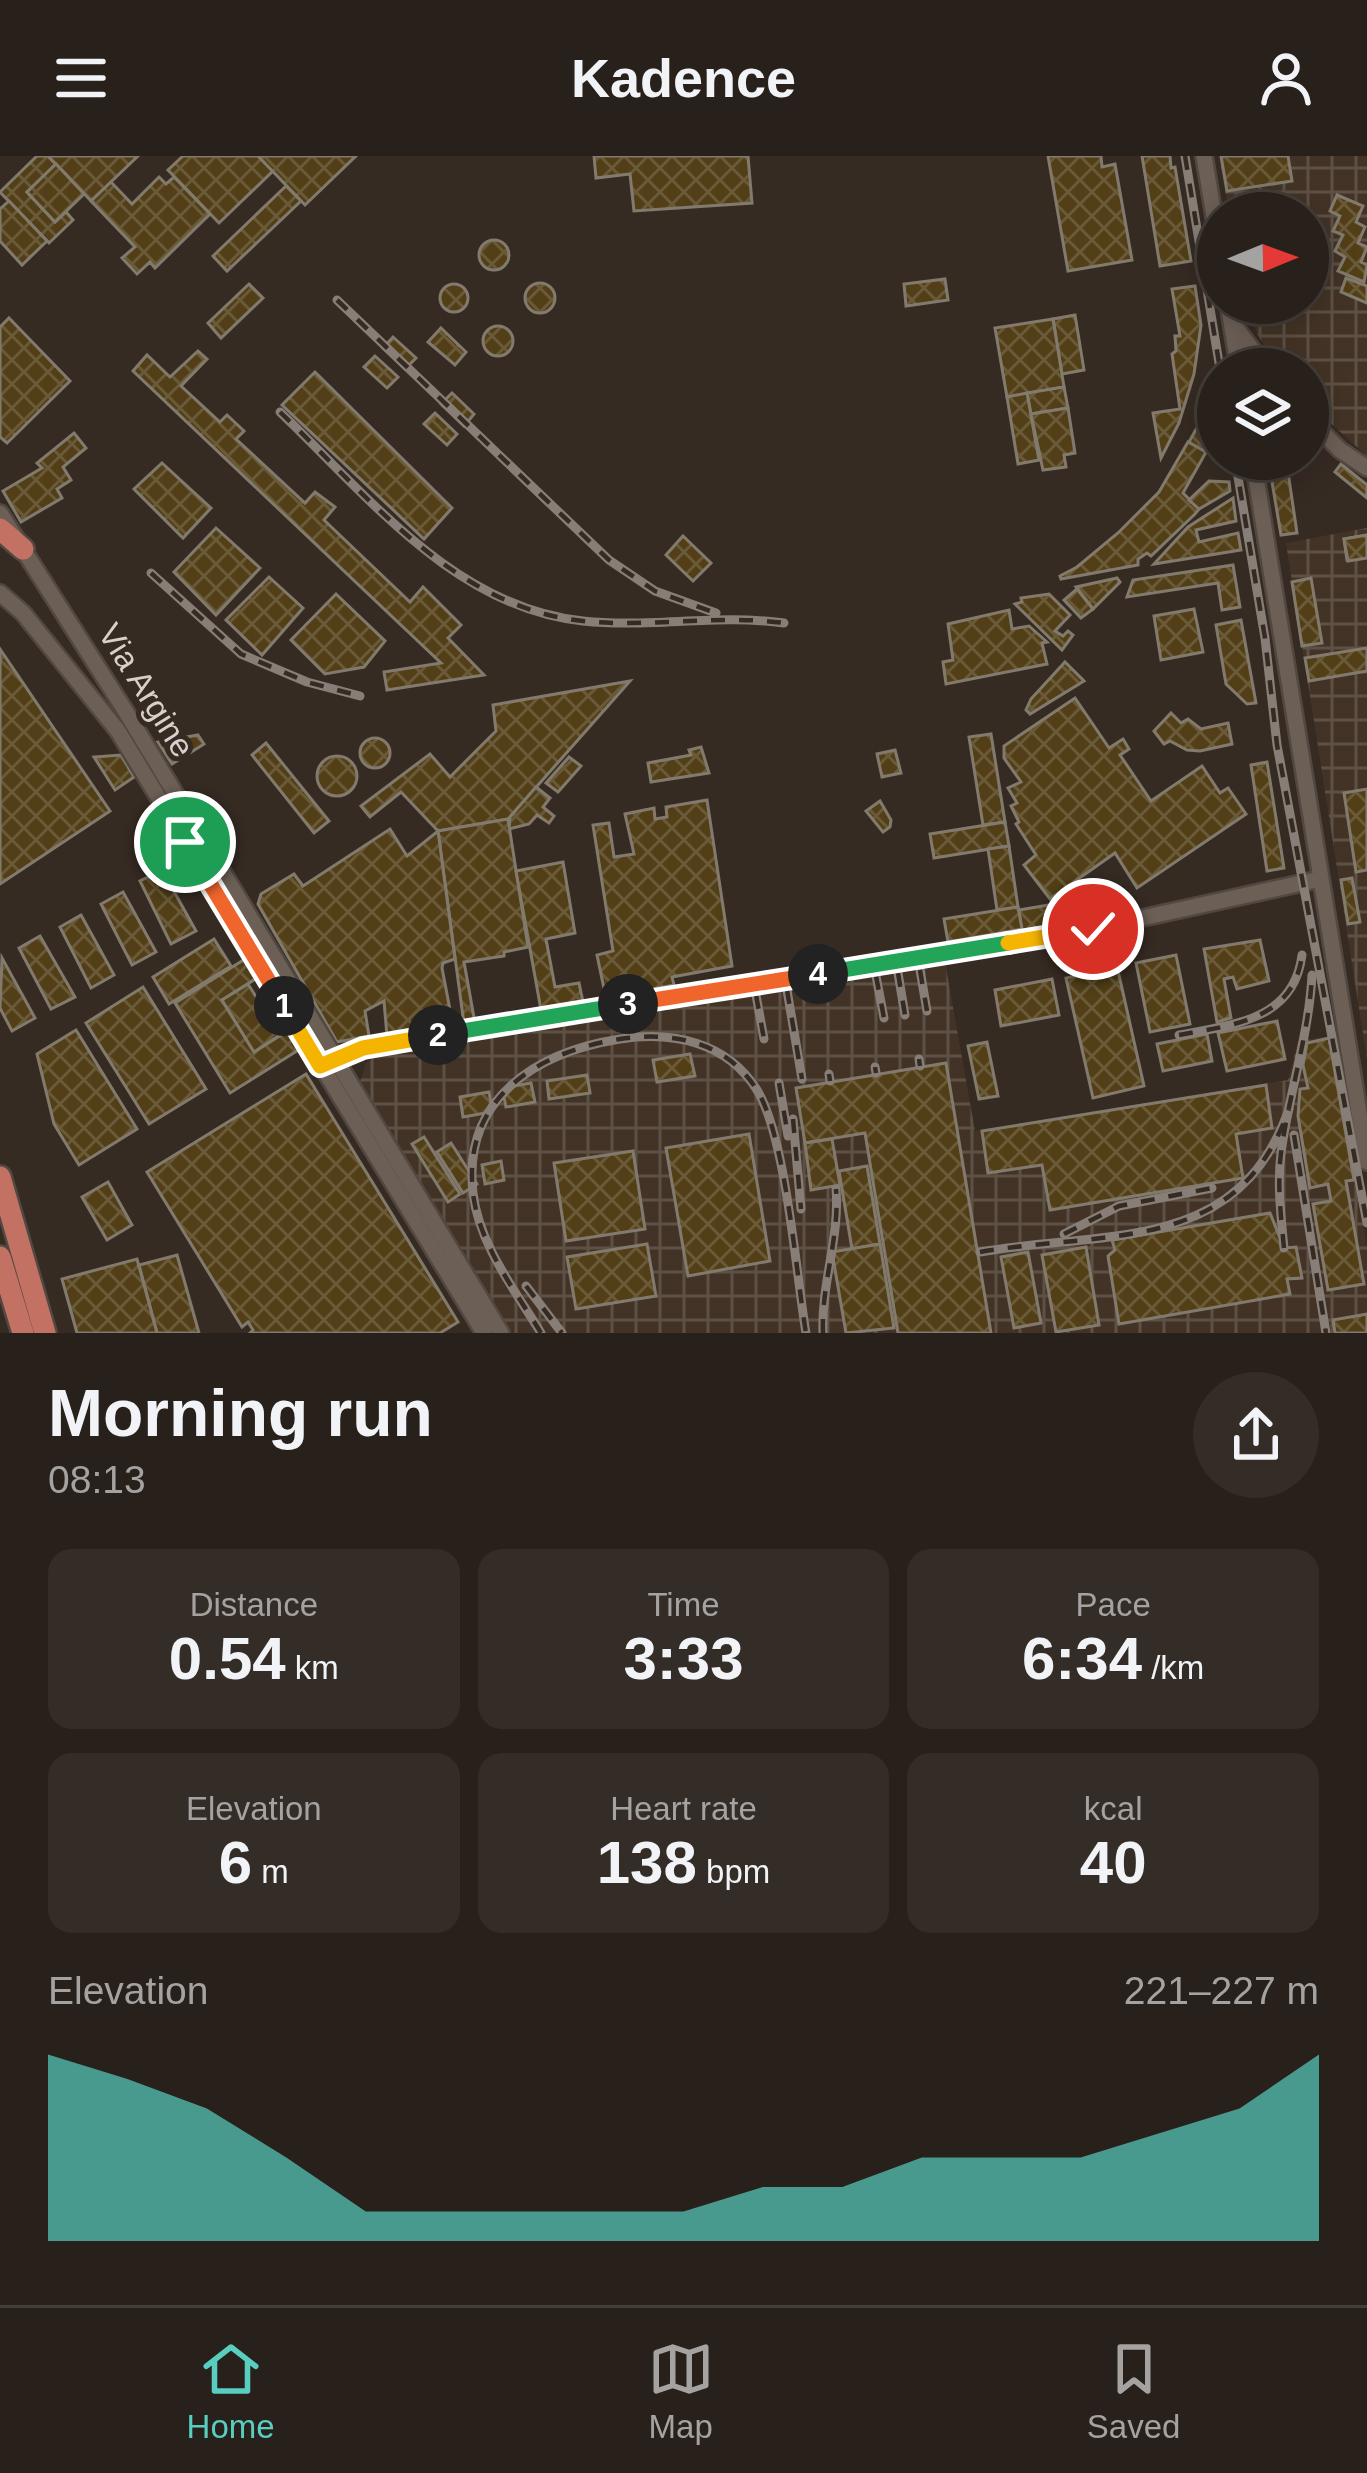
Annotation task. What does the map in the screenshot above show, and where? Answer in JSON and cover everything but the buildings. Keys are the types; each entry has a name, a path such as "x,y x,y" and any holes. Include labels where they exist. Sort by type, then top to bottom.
{"highway":[{"path":"0,529 23,548"},
{"path":"0,1177 45,1333"},
{"path":"0,1257 23,1333"}],"street":[{"path":"1204,156 1210,192"},
{"path":"1329,439 1367,468"},
{"path":"1256,480 1367,1162"},
{"name":"Via Argine","path":"0,512 126,712 484,1333"},
{"name":"Via Argine","path":"0,593 118,731 501,1333"},
{"path":"328,1063 375,1046 1093,929 1321,879"}],"shaded area":[{"path":"1219,156 1367,156 1367,456 1329,422 1329,348 1266,348 1254,324 1329,324 1329,192 1225,192"},
{"path":"1367,528 1367,1059 1286,543"},
{"path":"945,962 975,1131 1288,1080 1298,1041 1331,1036 1367,1247 1367,1333 509,1333 359,1085 366,1063 384,1051"}],"railway":[{"path":"1185,156 1217,348"},
{"path":"337,300 609,560 655,591 716,613"},
{"path":"280,412 416,543 494,595 537,612 583,621 784,623"},
{"path":"1239,480 1277,745 1367,1223"},
{"path":"151,573 241,654 307,682 360,696"},
{"path":"1179,1035 1240,1022 1274,1006 1297,977 1302,955"},
{"path":"920,970 927,1011"},
{"path":"898,973 905,1015"},
{"path":"1284,1248 1281,1153 1312,975"},
{"path":"876,976 884,1018"},
{"path":"787,990 802,1079"},
{"path":"756,995 764,1039"},
{"path":"541,1333 482,1231 473,1193 473,1160 480,1131 493,1106 534,1068 589,1045 640,1037 679,1039 714,1051 745,1074 757,1090 783,1172 806,1333"},
{"path":"919,1059 920,1066"},
{"path":"875,1067 876,1073"},
{"path":"829,1074 830,1081"},
{"path":"779,1083 788,1136"},
{"path":"980,1252 1120,1236 1202,1213 1237,1190 1266,1156 1289,1109"},
{"path":"793,1119 801,1209"},
{"path":"1294,1135 1326,1333"},
{"path":"1064,1234 1119,1206 1212,1188"},
{"path":"823,1333 836,1189"},
{"path":"526,1286 562,1333"}],"route":[{"path":"185,842 320,1066 363,1048 1093,929"}]}
